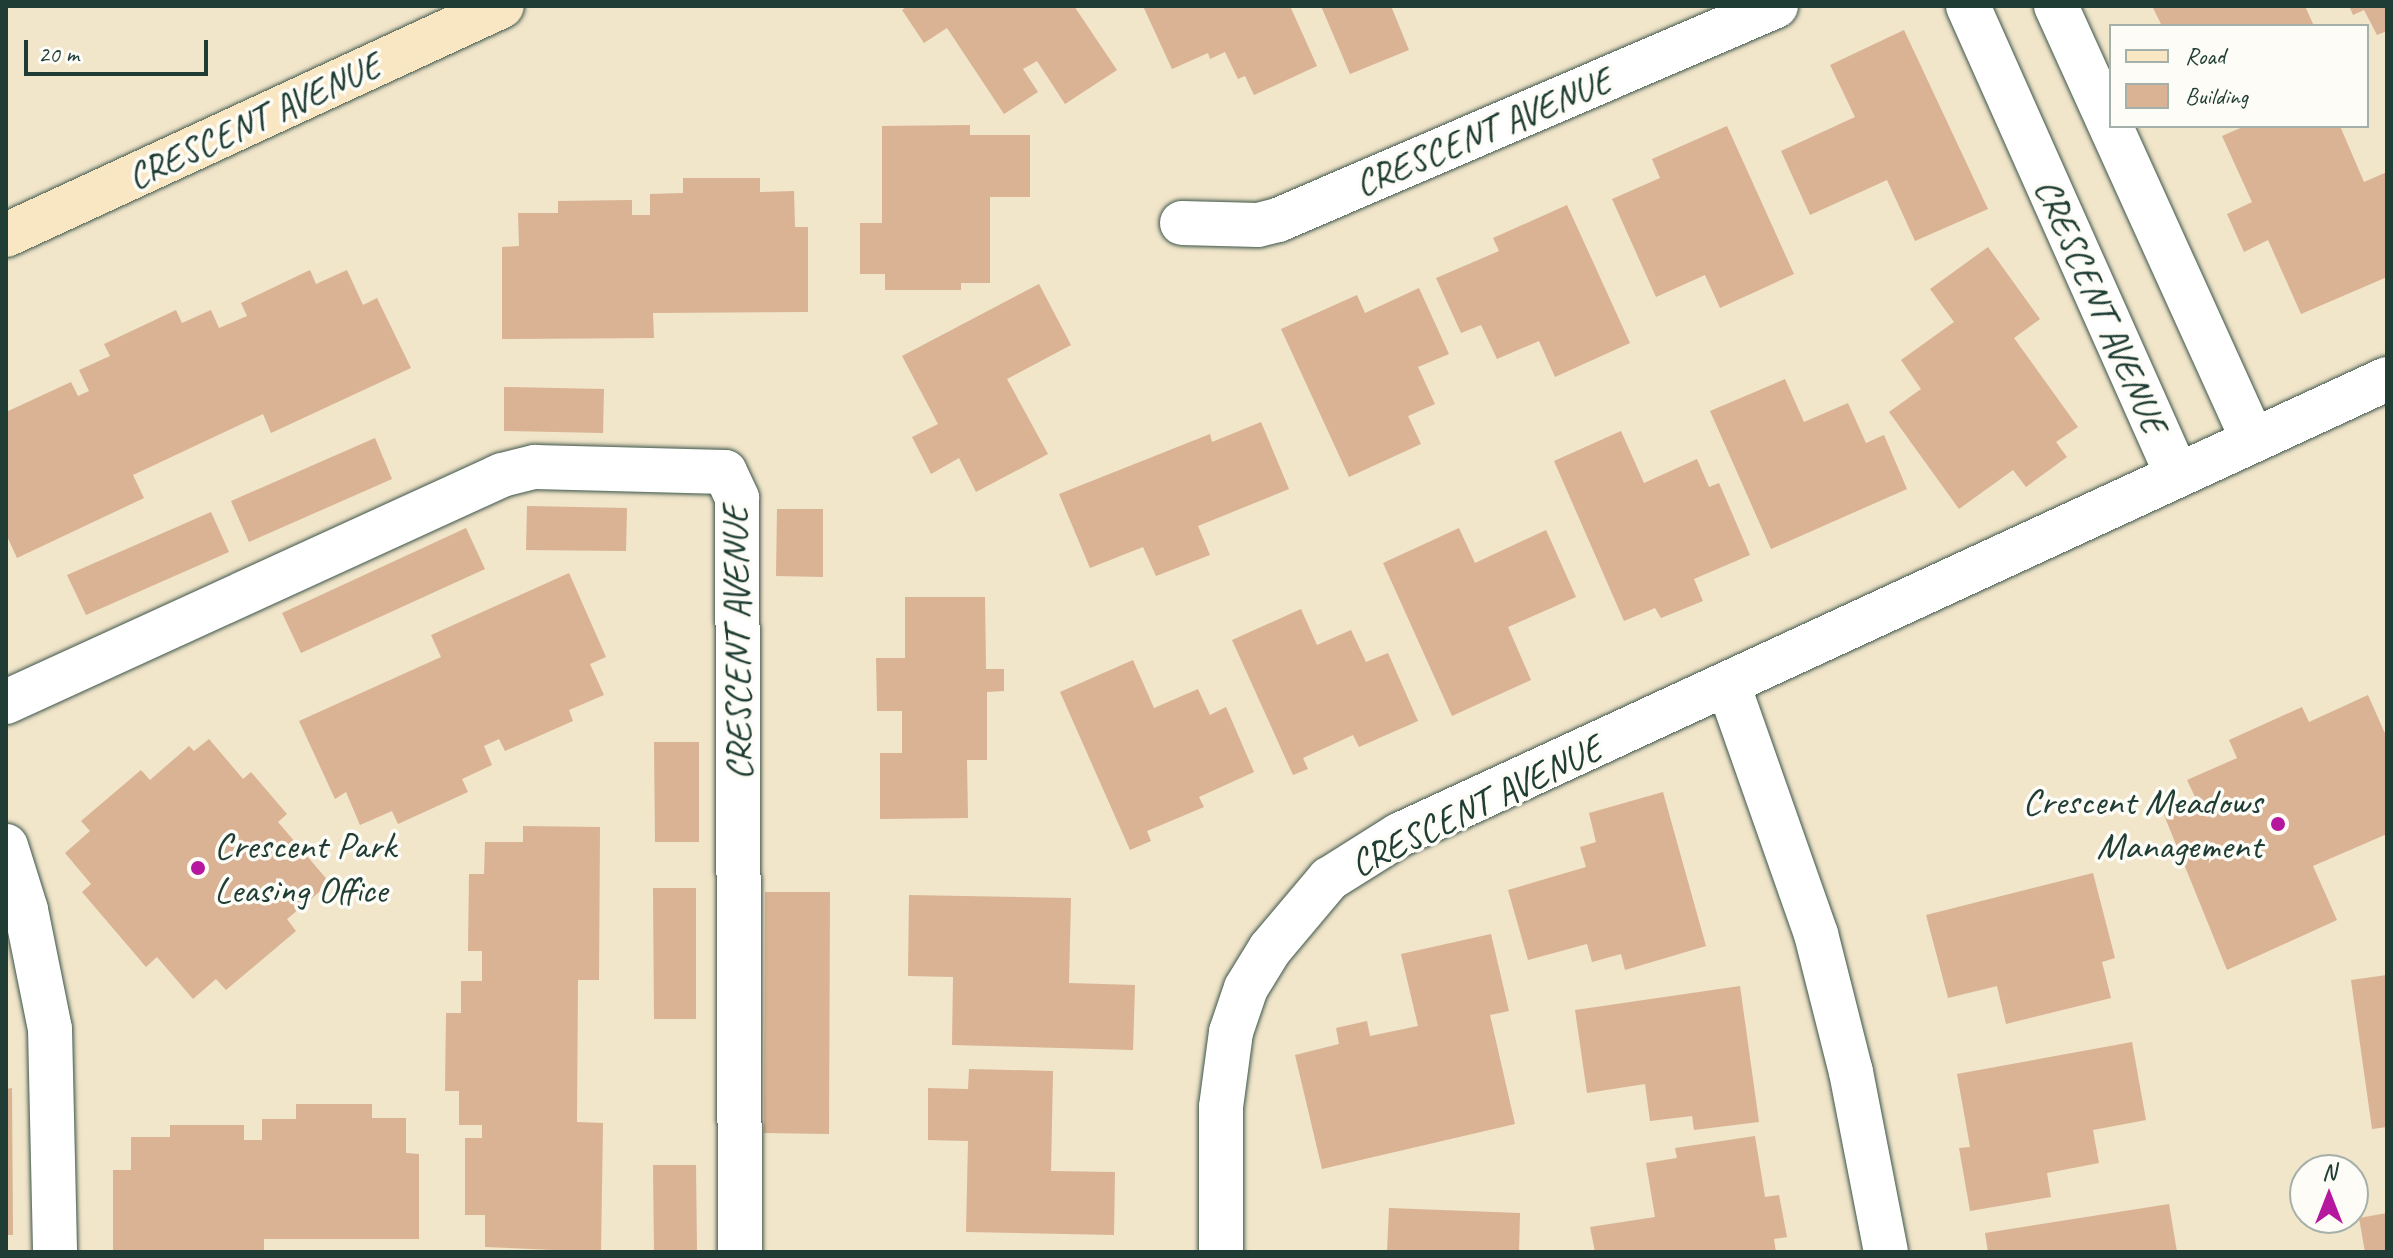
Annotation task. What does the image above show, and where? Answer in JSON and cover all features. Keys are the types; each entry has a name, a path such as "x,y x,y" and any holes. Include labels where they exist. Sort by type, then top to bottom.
{"street":[{"name":"CRESCENT AVENUE","path":"6,235 502,6"},
{"name":"CRESCENT AVENUE","path":"1182,223 1258,225 1278,220 1776,6"},
{"name":"CRESCENT AVENUE","path":"1968,6 2177,475"},
{"path":"2056,6 2109,123"},
{"path":"2111,128 2252,439"},
{"name":"CRESCENT AVENUE","path":"1221,1252 1221,1107 1231,1032 1246,988 1298,911 1329,879 1399,835 1729,687 2252,439 2387,379"},
{"name":"CRESCENT AVENUE","path":"6,702 502,475 535,467 725,472 737,498 740,1252"},
{"path":"1729,687 1816,934 1851,1072 1886,1252"},
{"path":"6,846 26,910 50,1029 55,1252"}],"building":[{"path":"908,6 1074,6 1117,70 1065,104 1037,61 1023,69 1038,92 1004,114 947,28 924,43 902,10"},
{"path":"1143,6 1290,6 1317,66 1254,95 1245,76 1238,79 1225,52 1210,59 1208,53 1172,69"},
{"path":"1321,6 1391,6 1409,50 1350,74"},
{"path":"2152,6 2305,6 2313,24 2161,24"},
{"path":"2349,6 2387,6 2387,31 2377,35 2364,10 2353,15"},
{"path":"1904,30 1988,209 1915,241 1887,180 1810,215 1781,151 1855,117 1830,65"},
{"path":"970,125 970,135 1030,135 1030,197 990,197 990,283 961,283 961,290 885,290 885,274 860,274 860,223 882,223 882,126"},
{"path":"1727,126 1794,274 1720,308 1705,275 1656,297 1612,199 1660,178 1652,159"},
{"path":"2240,128 2341,128 2364,182 2387,172 2387,277 2301,314 2268,240 2244,252 2227,214 2252,202 2222,136"},
{"path":"683,178 760,178 760,192 794,191 795,227 808,227 808,312 653,313 654,338 502,339 502,247 519,246 518,213 558,213 558,201 632,200 632,215 650,215 650,194 683,193"},
{"path":"1567,205 1630,343 1555,377 1539,341 1497,359 1481,325 1461,333 1436,278 1499,251 1493,238"},
{"path":"1988,247 2040,319 2014,338 2078,427 2056,442 2067,457 2026,487 2013,470 1959,509 1889,412 1921,389 1901,360 1954,322 1930,289"},
{"path":"310,270 316,284 347,270 363,305 377,298 411,368 271,433 263,414 133,475 144,498 17,558 6,534 6,412 71,382 78,396 89,391 79,370 110,356 104,344 176,310 182,323 211,310 219,328 247,316 241,303"},
{"path":"1039,284 1071,345 1007,379 1048,454 976,492 959,458 931,474 912,437 938,424 902,356"},
{"path":"1419,288 1449,354 1418,367 1435,404 1408,416 1421,444 1349,477 1281,329 1357,295 1365,313"},
{"path":"1785,379 1804,422 1848,403 1866,443 1884,435 1907,489 1771,549 1710,411"},
{"path":"504,387 604,389 603,433 504,431"},
{"path":"1261,422 1289,489 1198,526 1210,555 1156,576 1143,547 1090,568 1059,494 1210,434 1212,442"},
{"path":"1621,431 1644,483 1697,459 1709,487 1719,483 1750,555 1694,579 1703,601 1661,618 1655,608 1624,621 1554,461"},
{"path":"375,438 392,479 249,542 231,501"},
{"path":"527,506 627,508 626,551 526,550"},
{"path":"777,509 823,509 823,577 776,576"},
{"path":"211,512 229,552 86,615 67,575"},
{"path":"466,528 485,569 301,653 282,613"},
{"path":"1459,528 1475,563 1546,530 1576,597 1508,627 1531,680 1452,716 1383,563"},
{"path":"569,573 606,657 590,664 604,695 569,710 573,721 505,751 499,739 484,746 492,765 462,779 468,792 398,824 392,811 360,825 346,792 335,799 299,721 441,657 431,635"},
{"path":"905,597 985,597 986,669 1004,669 1004,691 987,692 987,760 967,760 968,818 880,819 880,753 902,753 902,711 877,711 876,658 905,658"},
{"path":"1301,609 1317,645 1351,630 1366,662 1388,653 1418,721 1359,747 1353,735 1303,758 1308,769 1293,775 1232,640"},
{"path":"1133,660 1154,708 1198,689 1210,715 1226,707 1254,772 1199,797 1204,807 1147,831 1151,841 1130,850 1060,692"},
{"name":"Crescent Meadows Management","path":"2368,695 2387,738 2387,834 2313,866 2337,920 2227,970 2164,815 2197,801 2187,780 2237,758 2229,740 2302,707 2309,722"},
{"name":"Crescent Park Leasing Office","path":"209,739 243,779 251,772 287,814 278,822 330,883 287,919 296,931 226,990 216,979 193,999 157,957 146,967 82,892 91,884 65,853 90,831 81,821 141,770 150,780 189,746 194,751"},
{"path":"654,742 699,742 699,842 655,842"},
{"path":"1663,792 1706,946 1625,970 1621,954 1592,962 1587,944 1528,960 1508,890 1586,867 1580,847 1596,842 1589,813"},
{"path":"523,826 600,827 599,980 578,980 577,1122 603,1123 601,1252 485,1247 485,1215 465,1215 465,1138 482,1138 482,1125 459,1125 459,1091 445,1091 446,1013 461,1013 461,981 482,981 482,951 468,951 469,874 484,874 485,842 523,842"},
{"path":"2093,873 2115,958 2102,962 2111,998 2006,1024 1997,986 1948,998 1926,915"},
{"path":"653,888 696,888 696,1019 654,1019"},
{"path":"765,892 830,892 829,1134 764,1133"},
{"path":"909,895 1071,898 1069,983 1135,985 1133,1050 952,1045 953,977 908,976"},
{"path":"1491,934 1509,1011 1490,1015 1515,1124 1322,1169 1295,1055 1339,1044 1336,1028 1367,1021 1370,1036 1418,1026 1401,954"},
{"path":"2387,975 2387,1127 2372,1129 2351,980"},
{"path":"1740,986 1759,1122 1694,1130 1692,1116 1650,1121 1645,1084 1587,1093 1575,1010"},
{"path":"2132,1042 2146,1120 2093,1130 2099,1163 2047,1173 2051,1197 1970,1211 1959,1148 1970,1147 1957,1074"},
{"path":"969,1069 1053,1071 1051,1171 1115,1172 1114,1235 966,1232 968,1141 928,1140 928,1088 968,1089"},
{"path":"12,1088 13,1235 6,1235 6,1089"},
{"path":"296,1104 372,1104 372,1118 406,1118 406,1153 419,1154 419,1239 264,1239 264,1252 113,1252 113,1170 131,1170 131,1137 170,1137 170,1125 244,1125 244,1140 262,1140 262,1119 296,1119"},
{"path":"1755,1136 1765,1197 1779,1195 1787,1237 1774,1239 1776,1252 1595,1252 1590,1227 1655,1217 1646,1163 1677,1158 1675,1148"},
{"path":"653,1165 696,1165 697,1252 654,1252"},
{"path":"2169,1204 2177,1252 1988,1252 1985,1233"},
{"path":"1389,1208 1520,1213 1519,1252 1387,1252"},
{"path":"2387,1213 2387,1252 2365,1252 2362,1234 2369,1234 2369,1216"}],"place":[{"name":"Crescent Meadows Management","path":"2278,824"},
{"name":"Crescent Park Leasing Office","path":"198,868"}]}
